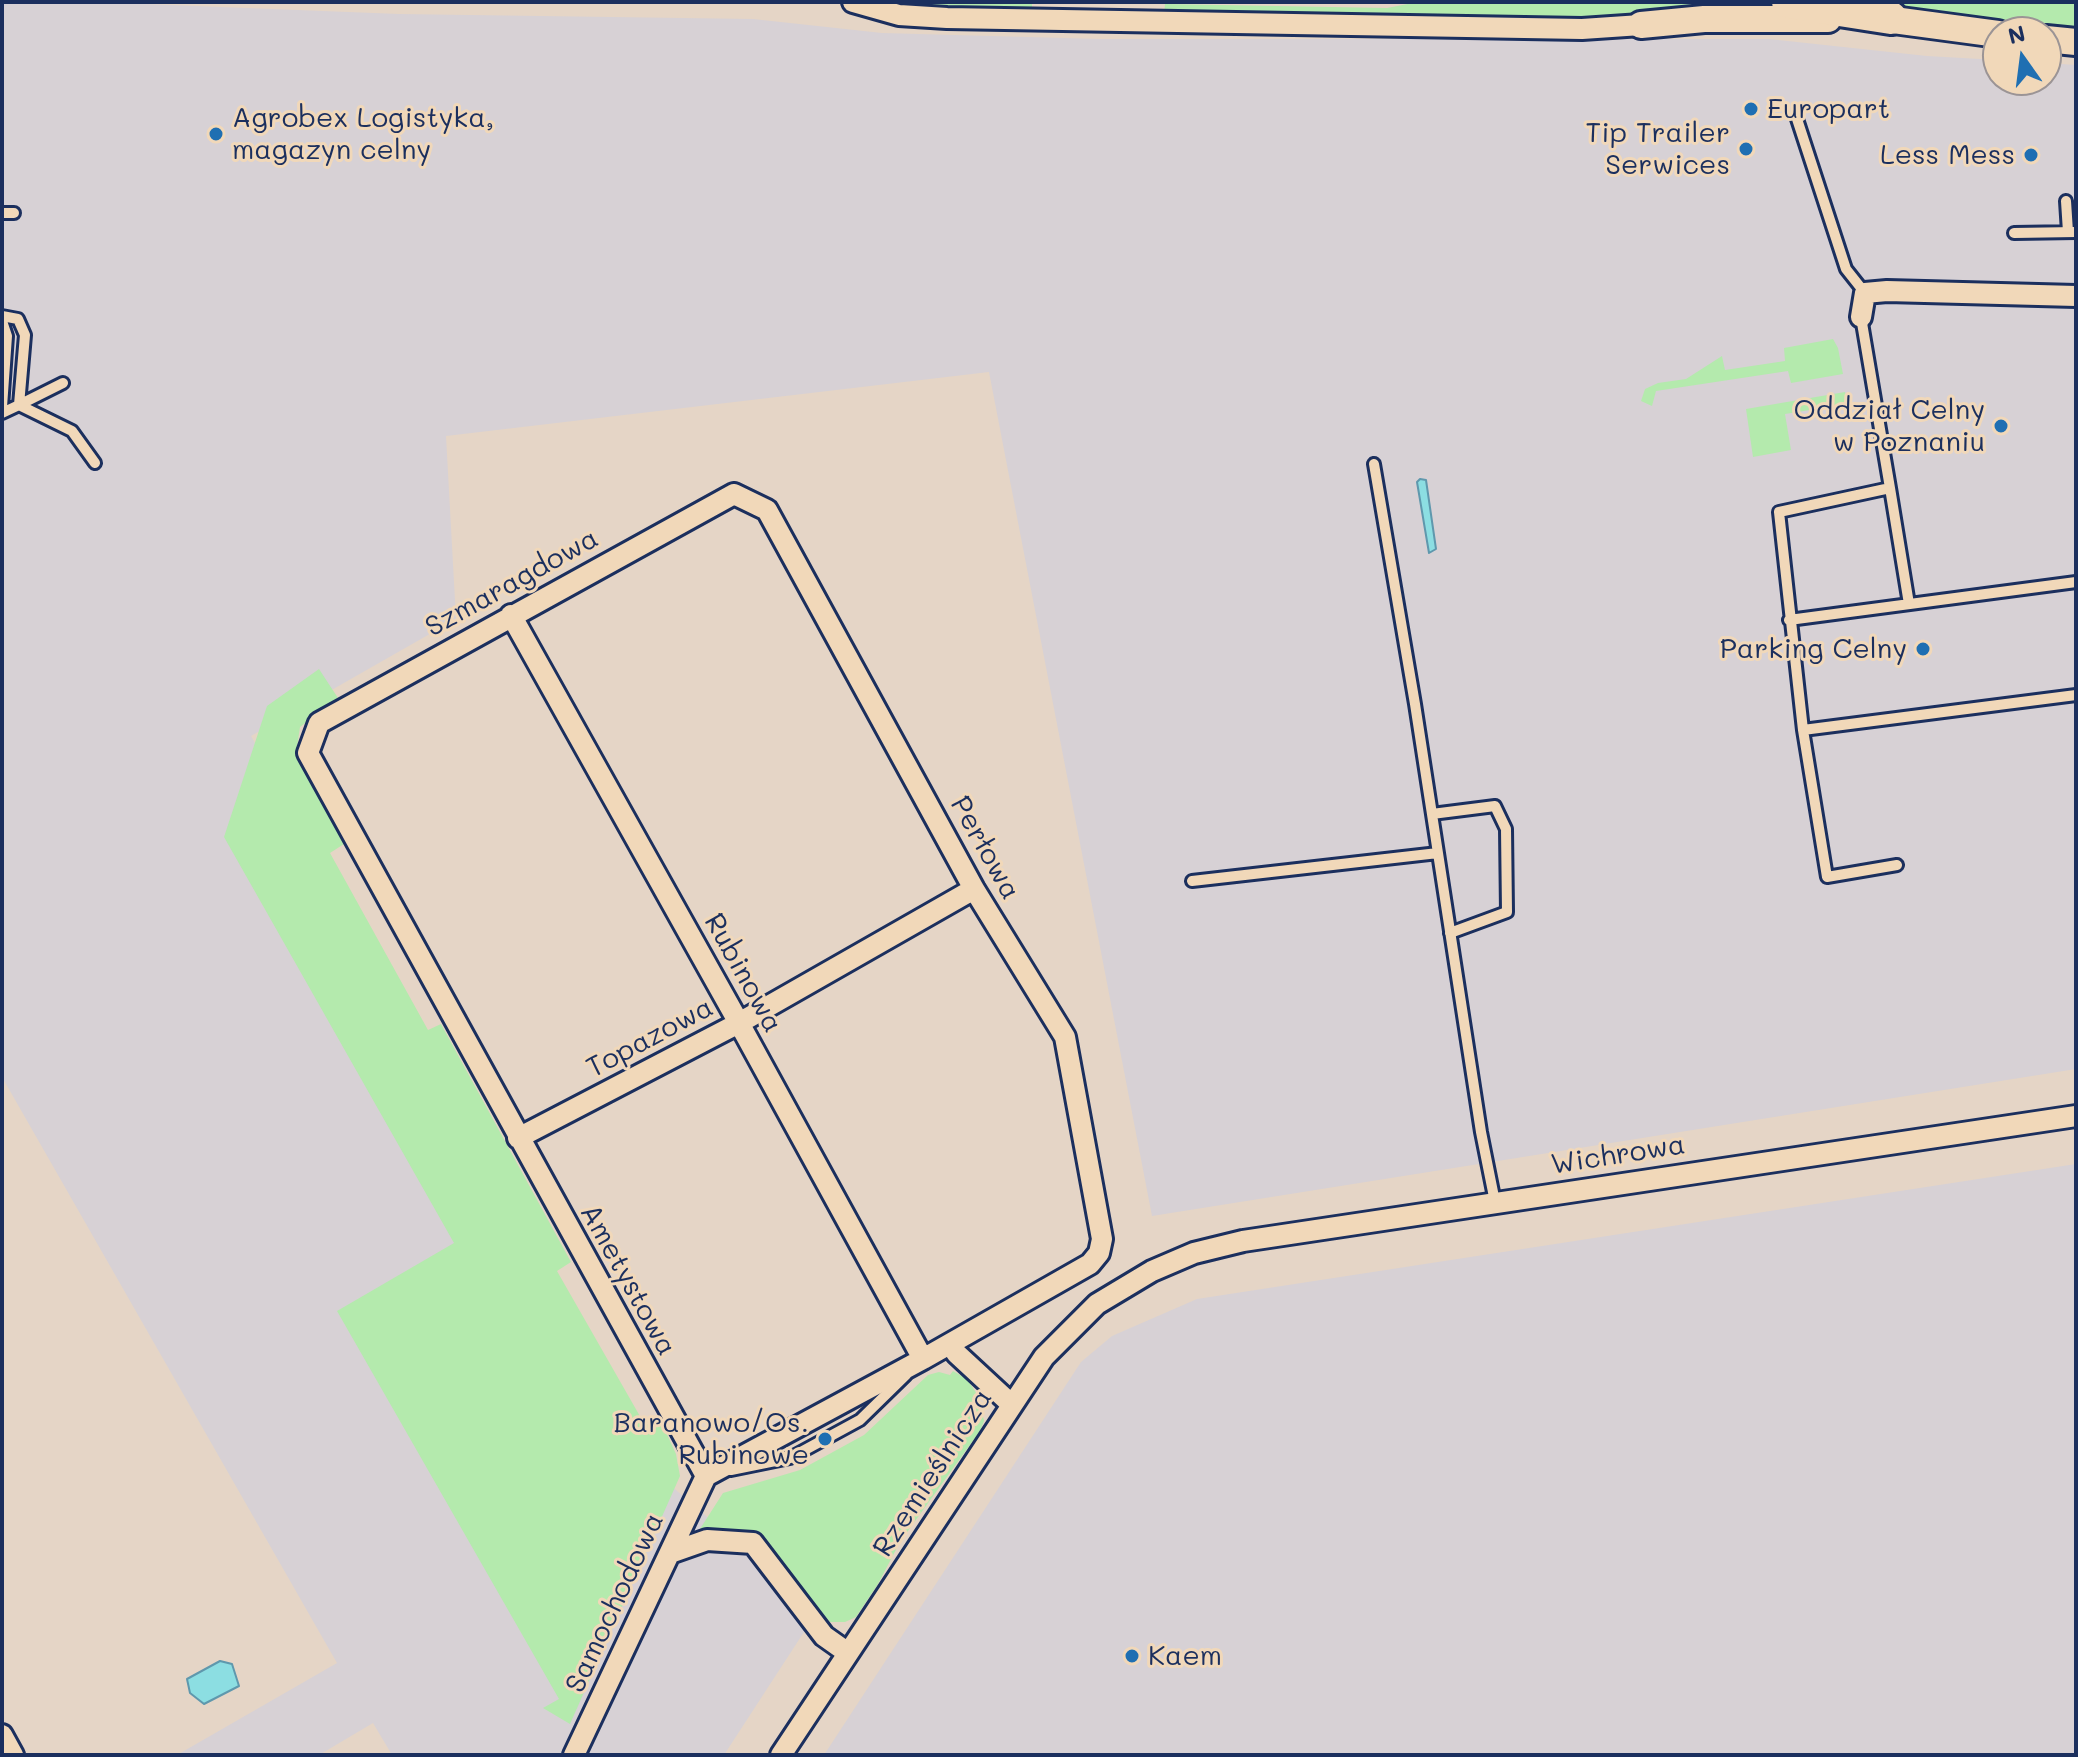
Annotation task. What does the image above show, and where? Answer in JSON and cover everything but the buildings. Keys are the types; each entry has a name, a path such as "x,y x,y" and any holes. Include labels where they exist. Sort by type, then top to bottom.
{"main road":[{"path":"1788,2 1891,18"}],"street":[{"path":"853,2 899,15 947,18 1582,29 1704,19 1891,18 1982,32"},
{"path":"1861,317 1865,293 2076,296"},
{"name":"Szmaragdowa","path":"319,723 734,494"},
{"name":"Perłowa","path":"734,494 767,510 974,889 1065,1037 1102,1239 1099,1253 1090,1264 950,1344"},
{"name":"Rubinowa","path":"511,615 923,1359"},
{"name":"Ametystowa","path":"319,723 308,753 706,1476"},
{"name":"Topazowa","path":"518,1138 739,1023 974,889"},
{"name":"Wichrowa","path":"1171,1262 1243,1241 2076,1116"},
{"name":"Rzemieślnicza","path":"781,1755 1044,1357 1097,1304 1130,1282 1171,1262"},
{"path":"706,1476 950,1344 1011,1404"},
{"name":"Samochodowa","path":"574,1755 706,1476"},
{"path":"670,1553 707,1540 753,1543 824,1636 848,1653"},
{"path":"2,1735 13,1755"}],"lane":[{"path":"1797,119 1846,269 1865,293"},
{"path":"2014,233 2072,232 2066,201"},
{"path":"2,213 14,213"},
{"path":"1861,317 1909,604"},
{"path":"19,405 25,335 18,319 2,318 7,336 2,410 19,405 63,383"},
{"path":"19,405 72,431 95,463"},
{"path":"1374,464 1495,1202"},
{"path":"1890,488 1779,512 1803,730 1827,877 1897,865"},
{"path":"1789,620 2076,582"},
{"path":"1803,730 2076,695"},
{"path":"1432,814 1495,806 1506,829 1507,912 1450,933"},
{"path":"1192,881 1438,853"}],"shaded area":[{"path":"2,2 94,2 399,14 753,19 882,33 1100,39 1769,39 1982,59 1982,96 2062,96 2062,64 2076,65 2076,1069 1152,1216 989,372 446,436 456,619 251,736 669,1484 817,1612 724,1755 392,1755 373,1723 319,1755 177,1755 337,1663 2,1077"},
{"path":"2076,1164 2076,1755 824,1755 1081,1362 1112,1336 1197,1299"}],"green space":[{"path":"874,2 1032,2 1032,12 938,11"},
{"path":"1418,2 1680,2 1691,3 1699,14 1627,20 1164,15 1165,4 1387,8"},
{"path":"1832,2 2076,2 2076,32 2062,31 2062,16 1982,16 1982,23"},
{"path":"1833,339 1843,374 1791,383 1788,371 1656,391 1652,406 1641,401 1645,389 1658,383 1686,379 1722,356 1725,370 1785,361 1784,348"},
{"path":"1845,392 1847,404 1785,414 1791,450 1753,457 1746,409"},
{"path":"319,669 338,698 300,727 296,755 344,844 330,853 428,1030 441,1024 571,1262 557,1271 645,1425 660,1419 676,1454 680,1476 570,1724 543,1708 559,1699 337,1311 454,1243 224,837 267,706"},
{"path":"953,1371 967,1379 979,1397 984,1421 980,1431 900,1542 856,1617 845,1622 830,1622 805,1597 765,1543 750,1531 698,1532 723,1493 800,1470 864,1435 928,1375 939,1372 950,1375"}],"water":[{"path":"1426,480 1436,549 1429,553 1417,482"},
{"path":"220,1661 232,1664 239,1686 204,1704 190,1693 187,1679"}],"place":[{"name":"Europart","path":"1751,109"},
{"name":"Agrobex Logistyka, magazyn celny","path":"216,134"},
{"name":"Tip Trailer Serwices","path":"1746,149"},
{"name":"Less Mess","path":"2031,155"},
{"name":"Oddział Celny w Poznaniu","path":"2001,426"},
{"name":"Parking Celny","path":"1923,649"},
{"name":"Baranowo/Os. Rubinowe","path":"825,1439"},
{"name":"Kaem","path":"1132,1656"}]}
